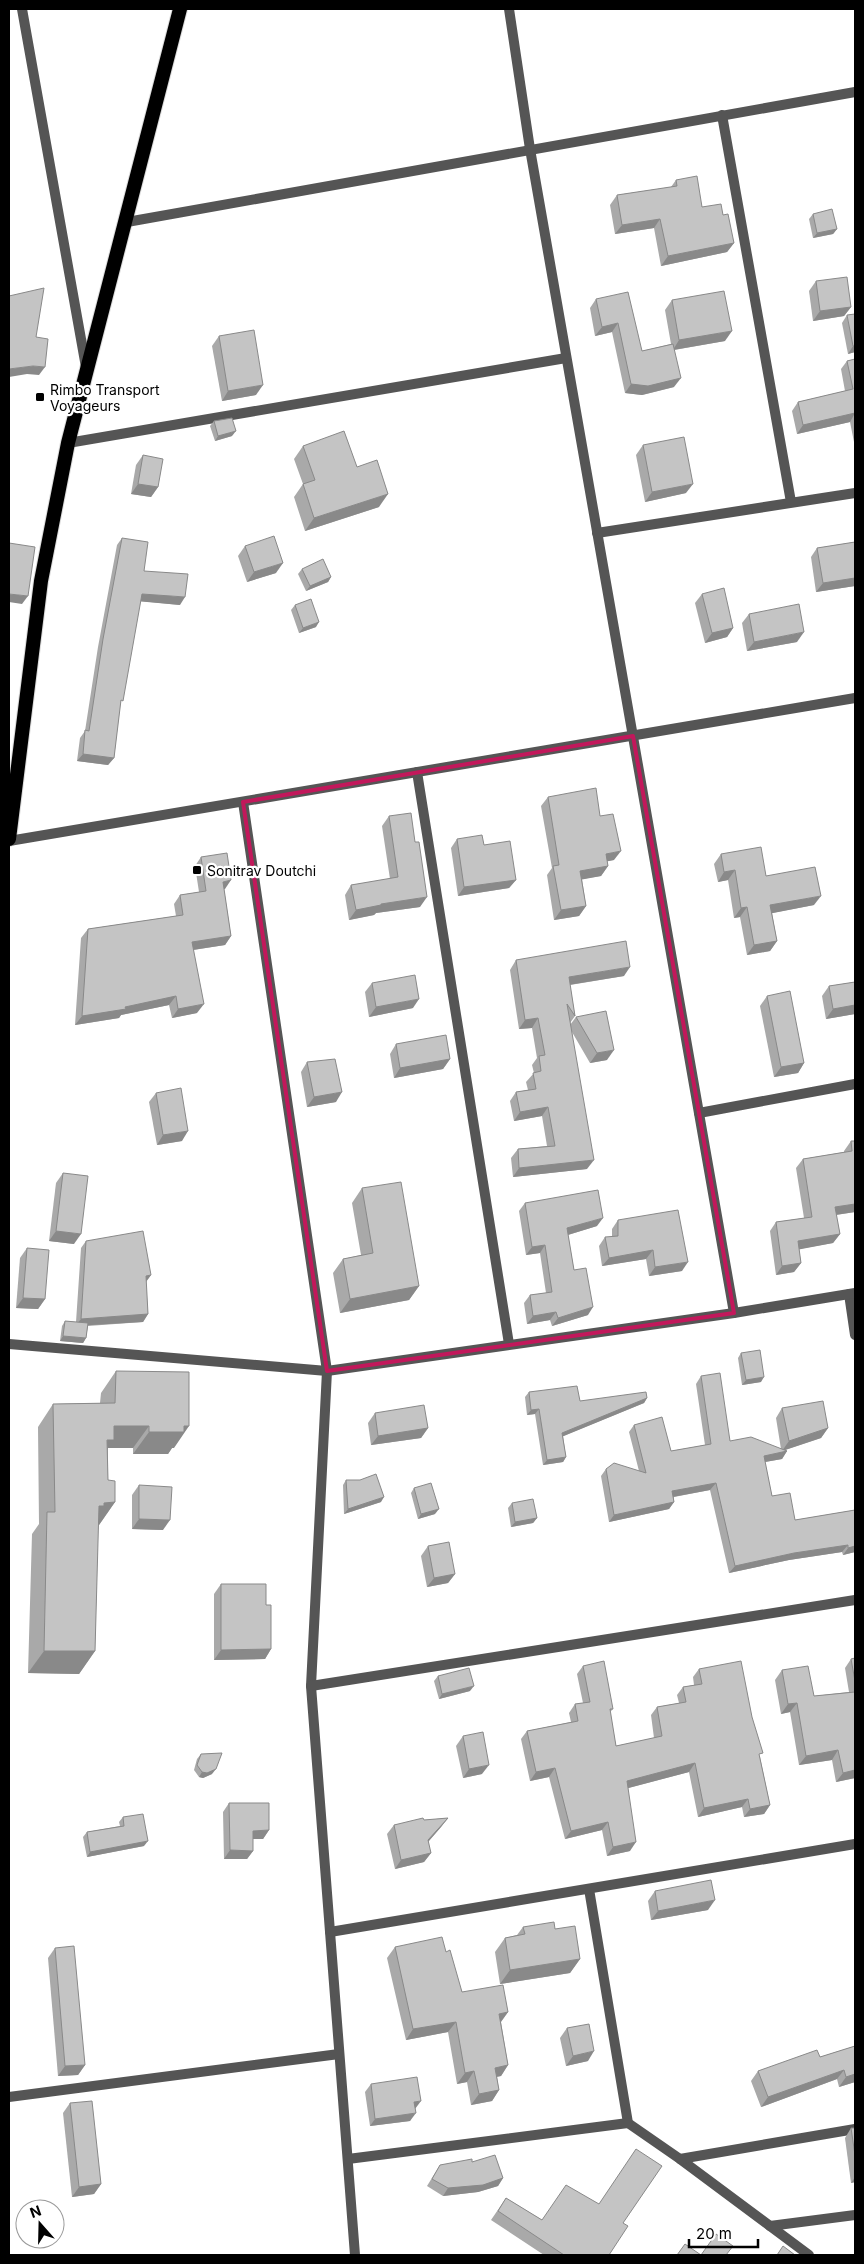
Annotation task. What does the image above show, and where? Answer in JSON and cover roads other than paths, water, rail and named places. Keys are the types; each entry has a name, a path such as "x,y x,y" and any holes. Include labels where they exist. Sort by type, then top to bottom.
{"highway":[{"path":"9,840 41,581 68,443 127,222 180,9"}],"street":[{"path":"22,9 87,373"},
{"path":"509,9 530,149 566,358 734,1313"},
{"path":"127,222 855,92"},
{"path":"722,115 791,502"},
{"path":"68,443 566,358"},
{"path":"597,533 855,493"},
{"path":"9,840 855,698"},
{"path":"417,772 509,1344"},
{"path":"243,802 326,1371 311,1686 355,2255"},
{"path":"699,1112 855,1084"},
{"path":"9,1344 326,1371 734,1313 852,1294 855,1335"},
{"path":"311,1686 855,1600"},
{"path":"330,1932 855,1844"},
{"path":"589,1889 628,2123"},
{"path":"9,2098 339,2054"},
{"path":"348,2159 628,2123 810,2255"},
{"path":"680,2159 855,2129"},
{"path":"770,2226 855,2215"}],"place":[{"name":"Rimbo Transport Voyageurs","path":"40,397"},
{"name":"Sonitrav Doutchi","path":"197,870"}]}
